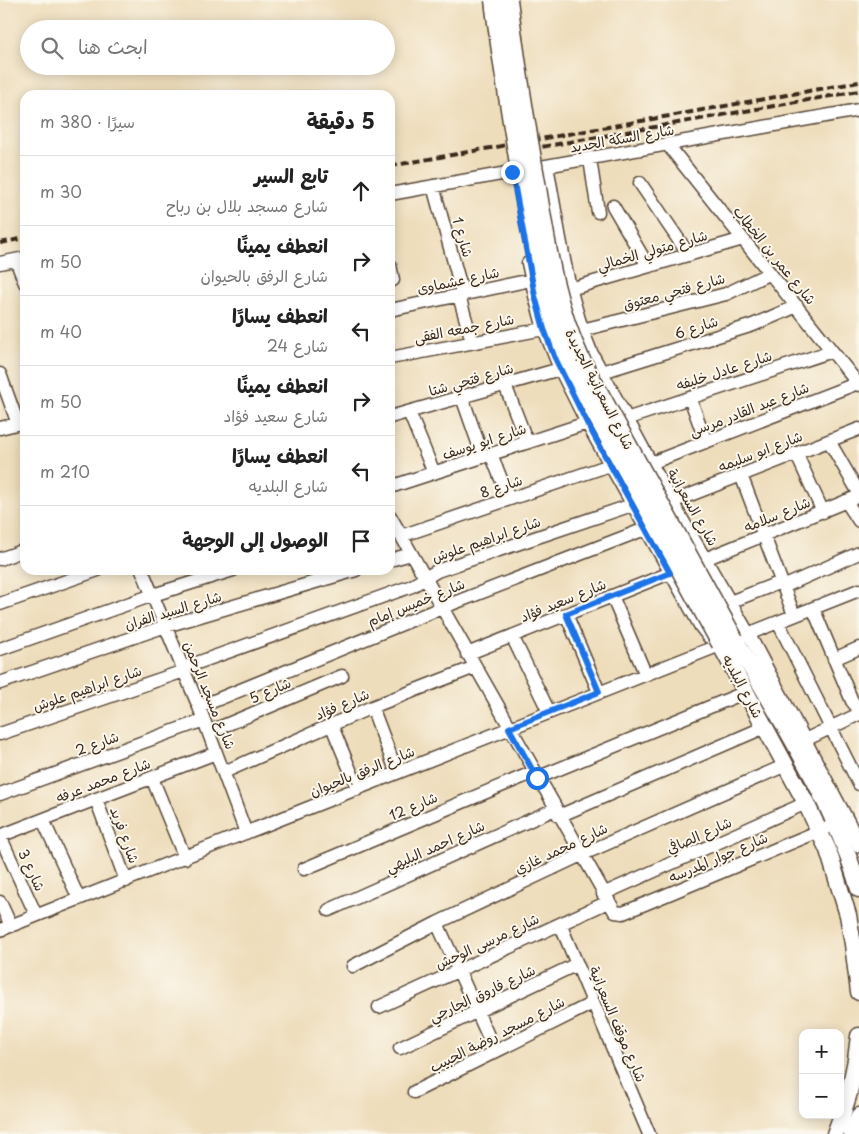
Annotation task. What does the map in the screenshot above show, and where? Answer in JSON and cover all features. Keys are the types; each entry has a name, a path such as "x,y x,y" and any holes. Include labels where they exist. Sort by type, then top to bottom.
{"street":[{"name":"شارع السعرانية الجديدة","path":"493,0 503,77 539,283 554,331 566,362 734,639"},
{"name":"شارع السعرانية الجديدة","path":"509,0 519,76 553,274 567,325 581,358 734,639"},
{"name":"شارع السكة الحديد","path":"395,193 859,110"},
{"name":"شارع عمر بن الخطاب","path":"668,145 858,384"},
{"path":"590,159 598,212"},
{"name":"شارع السعرانية","path":"547,166 570,289 582,330 626,419 730,602 734,639 805,740 859,846"},
{"name":"شارع البلديه","path":"512,172 532,280 544,329 560,369 587,423 704,633 734,639 818,785 848,822 850,861 859,889"},
{"path":"640,184 689,255"},
{"name":"شارع 1","path":"433,186 472,341"},
{"path":"613,206 648,266"},
{"name":"شارع متولي الخمالي","path":"570,289 743,239"},
{"path":"0,262 20,259"},
{"name":"شارع فتحي معتوق","path":"582,330 726,294 770,273"},
{"name":"شارع عشماوى","path":"395,309 532,280"},
{"name":"شارع 6","path":"602,372 752,325 797,306"},
{"name":"شارع جمعه الفقى","path":"395,357 544,329"},
{"name":"شارع عادل خليفه","path":"626,419 832,351"},
{"name":"شارع فتحي شتا","path":"395,416 560,369"},
{"path":"0,374 20,421"},
{"name":"شارع عبد القادر مرسى","path":"651,463 858,384"},
{"path":"505,385 527,442"},
{"path":"462,397 487,455 509,499"},
{"path":"690,398 706,442"},
{"path":"409,412 434,473"},
{"path":"0,428 20,423"},
{"name":"شارع ابو يوسف","path":"395,485 587,423"},
{"name":"شارع ابو سليمه","path":"672,502 859,429"},
{"path":"829,440 859,494"},
{"path":"796,453 823,512"},
{"name":"شارع 8","path":"401,536 610,465"},
{"path":"741,475 794,615"},
{"name":"شارع سلامه","path":"705,559 823,512 859,494"},
{"path":"846,501 859,521"},
{"name":"شارع ابراهيم علوش","path":"0,734 412,586 437,571 632,505"},
{"path":"395,526 608,902"},
{"name":"شارع خميس إمام","path":"199,707 441,608 645,529"},
{"path":"0,558 20,552"},
{"path":"730,602 782,585 859,553"},
{"path":"395,559 411,554"},
{"name":"شارع سعيد فؤاد","path":"467,654 670,573"},
{"path":"0,604 84,575"},
{"name":"شارع مسجد الرحمن","path":"144,575 209,732 246,833"},
{"path":"0,649 153,595 217,575"},
{"name":"شارع السيد الفران","path":"0,683 166,626 339,575"},
{"name":"شارع الرفق بالحيوان","path":"5,928 859,590"},
{"path":"612,596 645,674"},
{"path":"813,608 834,658 857,703"},
{"path":"566,614 599,692"},
{"path":"778,622 859,784"},
{"path":"512,636 549,712"},
{"name":"شارع البلديه","path":"734,639 746,692 820,831 834,869 848,915 854,944 859,992"},
{"path":"834,658 859,648"},
{"name":"شارع فؤاد","path":"224,772 372,707 475,667"},
{"name":"شارع 5","path":"209,732 342,676"},
{"name":"شارع 12","path":"304,869 746,692"},
{"path":"372,707 397,773"},
{"path":"805,740 859,714"},
{"name":"شارع 2","path":"0,794 204,720"},
{"path":"332,724 358,789"},
{"name":"شارع احمد البليهي","path":"329,910 557,812 765,727"},
{"name":"شارع محمد عرفه","path":"0,836 216,753"},
{"name":"شارع محمد غازي","path":"353,966 437,923 581,855 786,765"},
{"path":"152,778 185,858"},
{"name":"شارع فريد","path":"96,799 126,881"},
{"name":"شارع الصافي","path":"608,902 806,803"},
{"path":"43,820 79,899"},
{"name":"شارع جوار المدرسه","path":"608,902 617,913 622,913 820,831 848,822"},
{"name":"شارع 3","path":"0,836 36,916"},
{"path":"0,902 5,928"},
{"name":"شارع مرسى الوحش","path":"379,1008 608,902"},
{"path":"437,923 495,1052"},
{"name":"شارع موقف السعرانية","path":"560,924 648,1134"},
{"name":"شارع فاروق الجارحي","path":"400,1048 577,964"},
{"name":"شارع مسجد روضة الحبيب","path":"414,1092 593,1003"},
{"path":"835,1134 851,1088 857,1060 859,1036"},
{"path":"852,1134 859,1116"}],"railway":[{"path":"395,165 859,82"},
{"path":"507,153 859,91"},
{"path":"0,243 20,239"}],"route":[{"path":"512,172 535,296 554,356 587,423 670,573 566,614 599,692 509,728 537,778"}]}
